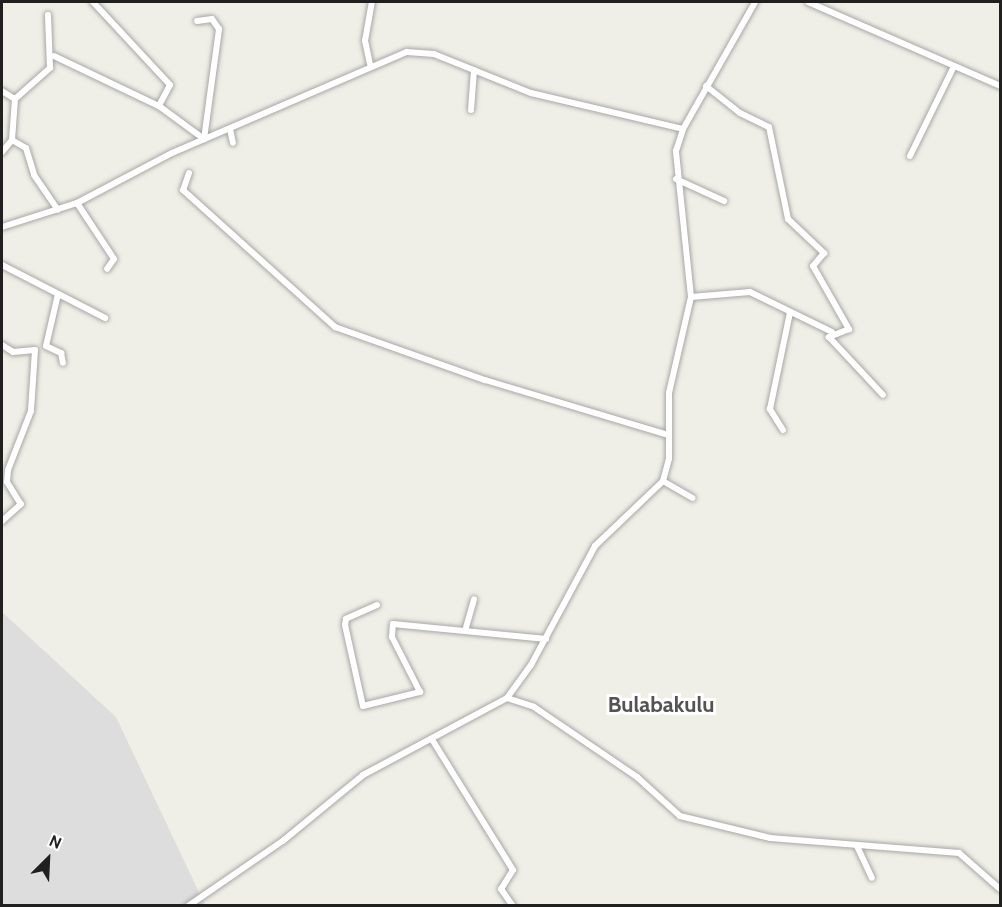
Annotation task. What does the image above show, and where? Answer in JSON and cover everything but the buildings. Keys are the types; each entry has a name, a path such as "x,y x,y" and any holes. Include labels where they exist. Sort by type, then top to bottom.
{"street":[{"path":"93,2 170,85 159,106"},
{"path":"370,64 365,41 372,2"},
{"path":"189,906 284,840 363,775 433,741 507,698 546,639 595,546 663,481 668,435 669,393 691,297 676,179 682,129 754,2"},
{"path":"808,2 1000,86"},
{"path":"2,152 12,140 15,99 50,68 54,56 48,15"},
{"path":"197,21 212,20 219,29 204,139"},
{"path":"2,227 77,203 204,139 370,64 424,51 531,93 682,129"},
{"path":"54,56 159,106 204,139"},
{"path":"910,156 954,66"},
{"path":"471,110 474,70"},
{"path":"691,297 741,290 832,332 849,329 813,266 824,253 788,219 769,127 740,113 706,86"},
{"path":"2,91 15,99"},
{"path":"230,129 233,143"},
{"path":"12,140 26,148 34,175 58,210"},
{"path":"189,173 183,190 335,327 485,380 668,435"},
{"path":"676,179 705,188 723,201"},
{"path":"77,203 114,258 107,269"},
{"path":"2,265 105,318"},
{"path":"46,346 58,294"},
{"path":"783,430 770,409 790,312"},
{"path":"832,332 829,337 883,395"},
{"path":"2,345 13,352 35,350 46,346 61,353 63,363"},
{"path":"2,521 21,504 7,482 8,470 31,411 35,350"},
{"path":"663,481 692,498"},
{"path":"465,630 474,599"},
{"path":"377,605 346,619 345,625 363,706 420,692 392,637 393,624 546,639"},
{"path":"507,698 534,707 637,777 680,816 730,831 857,846 965,855 1000,889"},
{"path":"433,741 513,870 501,889 513,906"},
{"path":"857,846 872,878"}],"shaded area":[{"path":"2,612 116,717 205,905 2,905"}],"district":[{"name":"Bulabakulu","path":"661,705"}]}
